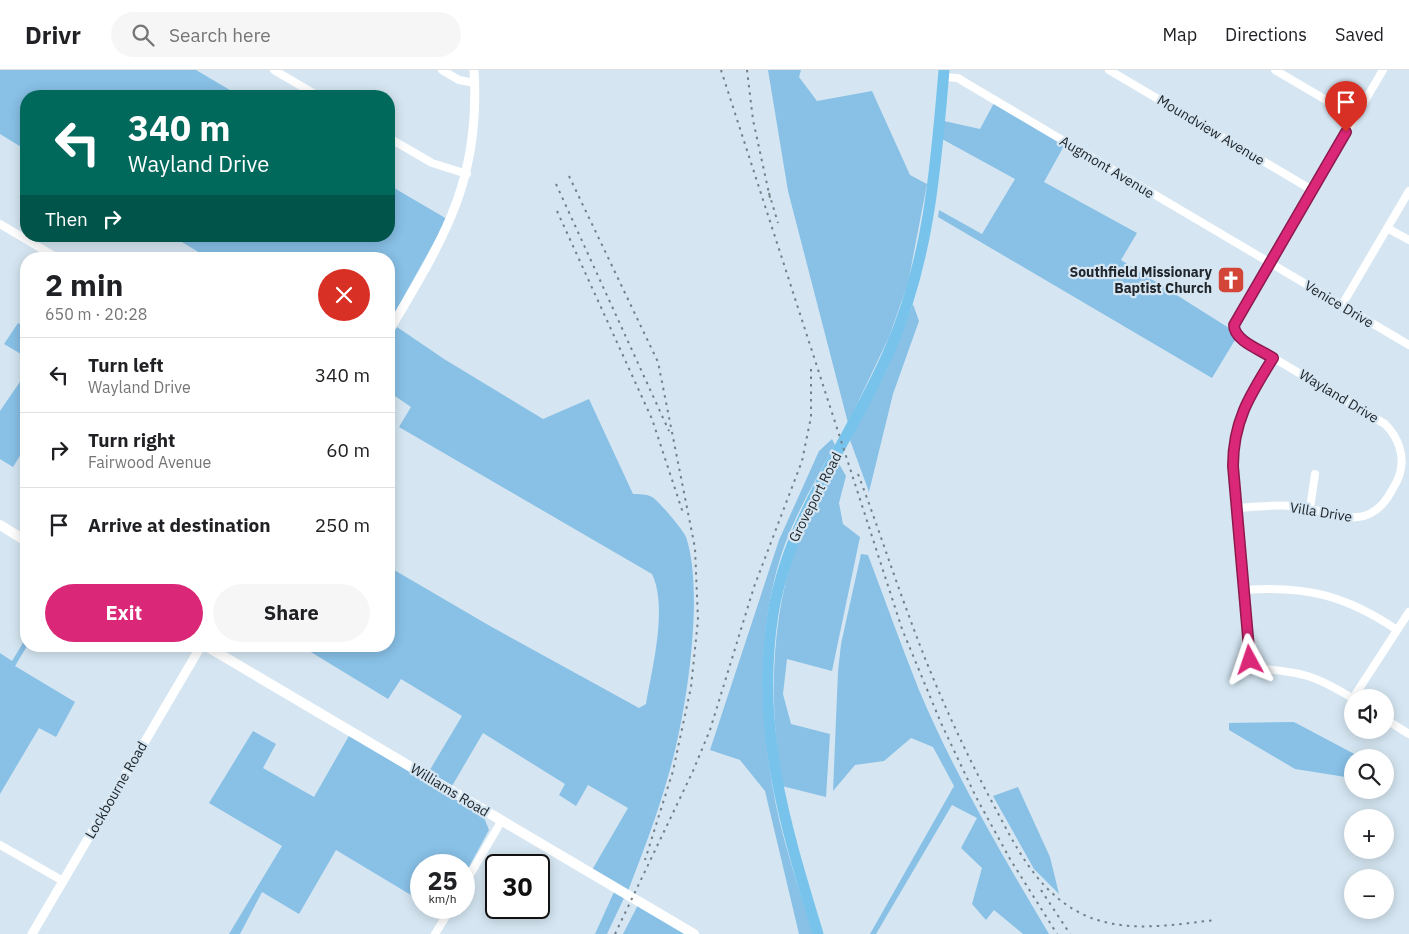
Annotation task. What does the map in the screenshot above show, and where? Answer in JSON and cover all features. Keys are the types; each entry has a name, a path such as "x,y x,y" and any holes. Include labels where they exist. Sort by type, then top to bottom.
{"main road":[{"name":"Groveport Road","path":"818,934 783,813 774,769 768,715 769,657 775,606 787,555 800,522 892,346 918,268 934,184 943,73"},
{"path":"0,525 20,537"},
{"name":"Williams Road","path":"216,652 694,934"}],"street":[{"path":"274,70 308,90"},
{"path":"442,70 459,80 475,83"},
{"path":"395,321 444,235 467,174 474,125 474,70"},
{"name":"Moundview Avenue","path":"1109,70 1312,190"},
{"path":"1275,70 1355,117"},
{"path":"1270,262 1383,70"},
{"name":"Augmont Avenue","path":"943,73 958,78 1270,262"},
{"path":"395,141 432,163 467,174"},
{"path":"1342,305 1409,191"},
{"path":"0,224 20,236"},
{"path":"1387,228 1409,240"},
{"path":"30,242 47,252"},
{"name":"Venice Drive","path":"1270,262 1409,345"},
{"name":"Wayland Drive","path":"1270,262 1237,318 1234,328 1240,338 1379,420 1391,430 1399,446 1402,458 1400,472 1392,490"},
{"path":"1273,358 1247,401 1236,429 1233,460 1250,660 1255,668 1295,671 1312,676 1344,693"},
{"path":"1310,508 1315,474"},
{"name":"Villa Drive","path":"1237,508 1276,506 1310,508 1364,517 1379,508 1392,490"},
{"path":"1244,590 1287,588 1322,593 1355,605 1397,630"},
{"path":"1359,689 1409,612"},
{"name":"Lockbourne Road","path":"32,934 197,652"},
{"path":"1394,725 1409,734"},
{"path":"475,866 502,820"},
{"path":"0,845 63,881"},
{"path":"435,934 444,919"}],"shaded area":[{"path":"0,70 196,70 230,90 20,90 20,146 0,134"},
{"path":"768,70 801,70 799,77 817,101 872,91 910,175 927,184 908,283 889,337 848,423 788,191"},
{"path":"994,103 1065,144 1044,182 1137,233 1121,260 1229,328 1235,340 1212,378 938,217 939,210 982,234 1015,179 942,139 944,121 980,129"},
{"path":"395,189 447,219 395,312 395,252 198,252 182,242 395,242"},
{"path":"913,304 919,321 893,394 869,492 850,440 887,369"},
{"path":"18,323 20,324 20,353 4,344"},
{"path":"397,327 444,359 543,419 589,399 633,494 648,495 655,499 676,522 686,537 694,589 691,655 682,720 665,788 628,891 592,870 628,808 588,785 576,806 559,795 565,784 483,733 452,786 428,773 462,716 401,679 388,699 311,652 395,652 395,571 490,626 639,708 646,704 655,656 659,620 657,588 652,574 399,427 411,407 395,396 395,330"},
{"path":"20,382 20,456 13,467 0,459 0,411"},
{"path":"832,439 835,445 810,489 788,536 778,565 766,627 763,690 767,753 775,803 813,934 799,934 765,791 740,760 710,750 779,540 819,451"},
{"path":"838,462 846,476 839,503 843,524 860,537 832,671 787,659 783,694 791,724 830,734 826,797 782,786 775,724 775,663 781,602 797,542 810,511"},
{"path":"861,554 868,555 919,690 948,753 997,844 1049,934 1023,934 994,910 986,920 972,904 982,868 961,848 977,818 952,805 876,934 870,934 954,786 933,747 911,738 884,761 855,765 833,791 841,644"},
{"path":"20,648 20,652 23,652 15,666 75,702 56,737 39,728 0,794 0,653 12,661"},
{"path":"1294,722 1345,749 1344,777 1295,769 1229,730 1229,723"},
{"path":"253,731 276,744 263,768 314,797 350,734 483,815 489,830 475,856 475,854 410,854 410,894 336,850 299,914 262,892 240,934 229,934 282,846 209,803"},
{"path":"1018,787 1050,857 1059,894 1034,869 993,796"},
{"path":"614,892 624,898 607,934 595,934"},
{"path":"638,905 687,934 623,934"}],"railway":[{"path":"721,70 902,629 941,723 976,797 1010,859 1057,934"},
{"path":"747,70 753,120 770,198"},
{"path":"569,176 658,362 695,548 698,620 691,687 673,771 645,860"},
{"path":"556,184 669,431"},
{"path":"769,193 778,223"},
{"path":"557,211 652,419 683,513"},
{"path":"615,934 693,771 710,730 754,587 802,461 811,417 811,365"},
{"path":"858,474 927,664 947,711 1009,834 1028,866 1039,880 1052,893 1082,914 1114,924 1165,926 1215,920"},
{"path":"1041,890 1070,934"}],"place":[{"name":"Southfield Missionary Baptist Church","path":"1231,280"}],"route":[{"path":"1250,660 1233,453 1239,420 1247,401 1273,358 1240,338 1235,332 1234,325 1346,132"}]}
